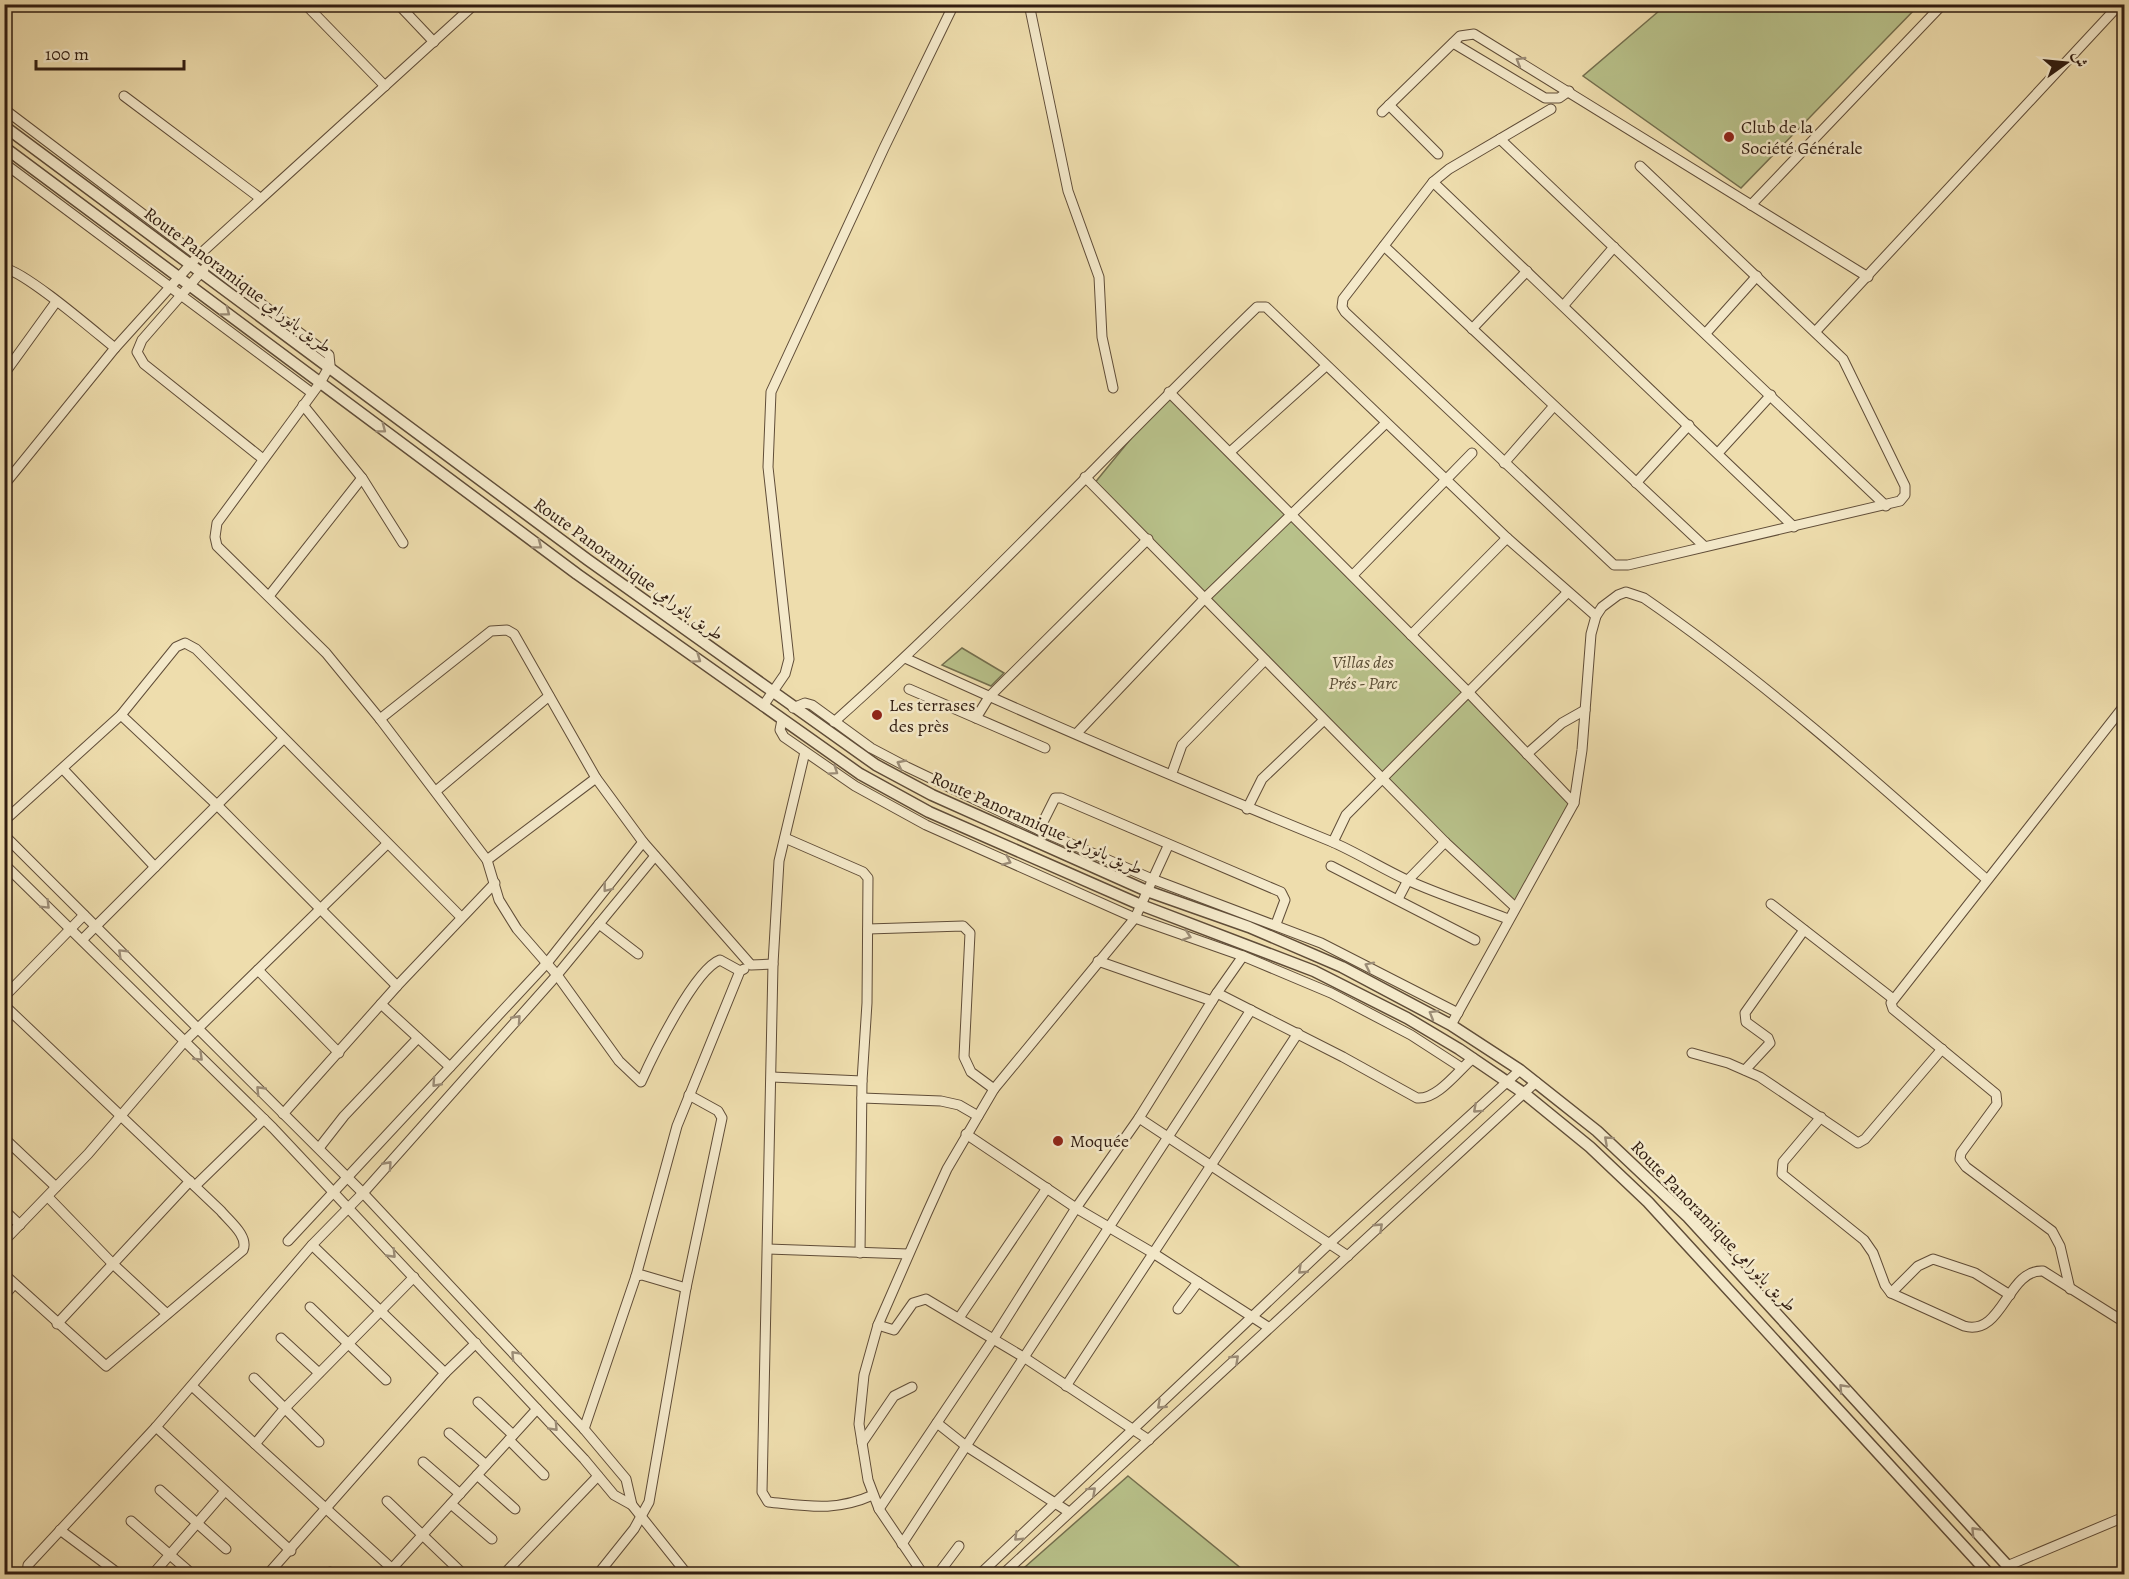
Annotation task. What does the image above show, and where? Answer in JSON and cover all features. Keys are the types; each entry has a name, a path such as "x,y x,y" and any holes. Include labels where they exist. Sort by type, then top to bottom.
{"street":[{"path":"305,4 385,86"},
{"path":"398,4 434,42"},
{"path":"4,485 116,348 199,255 476,4"},
{"path":"763,706 785,674 789,659 768,467 771,392 884,148 954,4"},
{"path":"1029,4 1068,191 1099,276 1102,337 1113,388"},
{"path":"1751,205 1943,4"},
{"path":"1816,332 2120,4"},
{"path":"1438,154 1385,109 1453,43 1465,34 1478,35 1868,277"},
{"path":"1453,43 1545,98 1559,98 1569,91"},
{"path":"124,96 260,198"},
{"path":"4,109 324,349 330,358 329,369 320,383 217,523 214,537 220,551 326,653 436,791 487,860 506,913 547,963 619,1061 641,1082 655,1051 686,997 713,963 720,960 740,971"},
{"path":"1551,109 1433,182 1343,299 1343,310 1503,463 1614,564 1628,565 1886,506 1903,499 1905,486 1848,366 1816,332 1640,166"},
{"name":"Route Panoramique طريق بانورامي","path":"4,126 329,369 849,748 904,780 1147,891 1250,927 1315,954 1380,985 1451,1025 1520,1070 1621,1152 1688,1217 2011,1570"},
{"path":"1500,139 1771,394 1886,506"},
{"name":"Route Panoramique طريق بانورامي","path":"4,147 578,574 860,774 905,800 1141,904 1314,971 1407,1018 1473,1058 1525,1094 1590,1148 1676,1231 1989,1575"},
{"path":"4,163 312,393"},
{"path":"1433,182 1794,527"},
{"path":"1384,246 1553,407 1704,546"},
{"path":"1563,305 1614,247"},
{"path":"209,263 142,339 138,345 140,358 263,459"},
{"path":"4,268 13,271 116,348"},
{"path":"1472,329 1527,271"},
{"path":"1706,333 1757,276"},
{"path":"4,374 56,302"},
{"path":"834,722 905,658 1169,392 1257,307 1266,308 1507,538 1596,616"},
{"path":"1230,453 1326,366"},
{"path":"1169,392 1353,575 1574,802"},
{"path":"1718,453 1771,394"},
{"path":"303,405 362,478 403,543"},
{"path":"1503,463 1553,407"},
{"path":"1077,733 1206,598 1386,423"},
{"path":"1636,483 1689,425"},
{"path":"1353,575 1472,453"},
{"path":"1085,477 1445,842 1515,907"},
{"path":"269,596 362,478"},
{"path":"1411,635 1507,538"},
{"path":"976,718 989,697 1148,539"},
{"path":"1451,1025 1574,802 1591,634 1596,616 1602,607 1626,592 1644,598 1753,678 1833,743 1986,879"},
{"path":"1333,842 1346,815 1568,593"},
{"path":"380,719 485,635 499,629 514,634 596,778 643,843 751,965"},
{"path":"4,821 121,715 176,647 185,643 196,649 461,917"},
{"path":"905,658 989,697 1172,773 1247,809 1333,842 1408,880 1508,919"},
{"path":"1172,773 1182,745 1264,660"},
{"path":"909,689 1045,748"},
{"path":"436,791 549,696"},
{"path":"793,708 809,704 891,759 1039,830 1152,879 1276,924 1390,976 1458,1013"},
{"path":"2070,1289 2060,1246 2052,1231 1962,1163 1961,1153 1997,1104 1998,1098 1893,1009 1892,998 2124,706"},
{"path":"1527,754 1562,723 1585,710"},
{"path":"121,715 217,805 397,986"},
{"path":"782,720 782,735 855,786 910,817 1135,918 1243,956 1358,1006 1411,1035 1462,1068"},
{"path":"1247,809 1262,779 1324,720"},
{"path":"82,940 284,739"},
{"path":"805,752 779,861 773,964 764,1498 768,1502 839,1507 873,1495"},
{"path":"63,769 155,867"},
{"path":"487,860 596,778"},
{"path":"1039,830 1050,802 1058,798 1281,892 1285,900 1276,924"},
{"path":"4,835 347,1175 584,1429 627,1479 632,1505"},
{"path":"785,838 866,874 868,929 862,1081 860,1253"},
{"path":"1398,899 1408,880 1445,842"},
{"path":"288,1241 333,1190 378,1145 547,963 643,843"},
{"path":"4,1241 48,1197 184,1042 387,844"},
{"path":"924,1573 879,1509 873,1495 862,1443 859,1424 863,1384 878,1325 947,1169 966,1134 994,1089 1135,918 1168,846"},
{"path":"27,1575 28,1565 156,1427 312,1245 363,1193 556,975 655,856"},
{"path":"4,864 264,1119 333,1190 537,1409 614,1496 632,1505 687,1575"},
{"path":"1331,866 1474,940"},
{"path":"283,1114 397,986 495,883"},
{"path":"1494,914 1504,896"},
{"path":"1771,904 1892,998"},
{"path":"4,997 84,915"},
{"path":"599,924 638,954"},
{"path":"868,929 963,926 968,928 970,933 964,1057 971,1072 994,1089"},
{"path":"1745,1070 1770,1041 1746,1022 1744,1015 1804,930"},
{"path":"879,1509 994,1338 1076,1208 1138,1118 1214,997 1243,956"},
{"path":"1098,961 1251,1010 1417,1098 1423,1099 1434,1094 1473,1058"},
{"path":"584,1429 636,1276 677,1126 689,1095 740,971 751,965 773,964"},
{"path":"258,970 339,1053"},
{"path":"381,1004 450,1067"},
{"path":"4,1005 192,1183 236,1229 246,1245 243,1250 106,1366 4,1274"},
{"path":"902,1544 1251,1010"},
{"path":"1066,1386 1298,1033"},
{"path":"318,1148 344,1116 418,1038"},
{"path":"1692,1053 1745,1070 1774,1085 1821,1116 1851,1140 1862,1142 1942,1050"},
{"path":"980,1575 1330,1244 1520,1070"},
{"path":"772,1077 862,1081"},
{"path":"1003,1575 1536,1082"},
{"path":"598,1575 642,1516 649,1502 686,1288 722,1118 718,1112 689,1095"},
{"path":"862,1098 941,1101 959,1105 978,1116"},
{"path":"1821,1116 1783,1162 1782,1174 1864,1240 1873,1253 1885,1285 1891,1293 1964,1326 1974,1328 1988,1322 2027,1274 2039,1270 2047,1272 2124,1322"},
{"path":"1138,1118 1348,1256"},
{"path":"57,1324 192,1183 264,1119"},
{"path":"966,1134 1076,1208 1153,1253 1268,1328"},
{"path":"4,1138 56,1187"},
{"path":"959,1318 1047,1188"},
{"path":"48,1197 113,1264 167,1314"},
{"path":"4,1210 20,1225"},
{"path":"312,1245 445,1373"},
{"path":"768,1249 908,1254"},
{"path":"1891,1293 1918,1266 1933,1259 1975,1273 2010,1295"},
{"path":"636,1276 642,1275 686,1288"},
{"path":"255,1444 285,1408 414,1277"},
{"path":"1178,1310 1198,1282"},
{"path":"4,1296 14,1284"},
{"path":"878,1325 891,1330 897,1328 913,1303 926,1299 994,1338 1149,1440"},
{"path":"310,1307 386,1380"},
{"path":"281,1338 319,1373"},
{"path":"268,1575 445,1373 476,1343"},
{"path":"254,1378 319,1442"},
{"path":"192,1386 392,1573 423,1535 537,1409"},
{"path":"862,1443 894,1396 912,1387"},
{"path":"478,1402 544,1475"},
{"path":"937,1423 966,1446 1069,1512"},
{"path":"156,1427 291,1551"},
{"path":"449,1433 486,1465"},
{"path":"423,1462 460,1494"},
{"path":"477,1475 515,1509"},
{"path":"504,1575 598,1476"},
{"path":"160,1490 226,1549"},
{"path":"153,1575 225,1491"},
{"path":"387,1501 460,1571"},
{"path":"451,1504 492,1539"},
{"path":"2011,1570 2124,1517"},
{"path":"131,1521 192,1575"},
{"path":"60,1530 119,1575"},
{"path":"938,1575 959,1546"}],"green space":[{"name":"Club de la Société Générale","path":"1666,5 1919,5 1741,188 1583,76"},
{"name":"Villas des Prés - Parc","path":"1169,392 1574,803 1515,907 1093,485"},
{"path":"962,648 1004,673 991,686 942,665"},
{"path":"1128,1476 1248,1574 1017,1574"}],"place":[{"name":"Club de la Société Générale","path":"1729,137"},
{"name":"Les terrases des près","path":"877,715"},
{"name":"Moquée","path":"1058,1141"}]}
